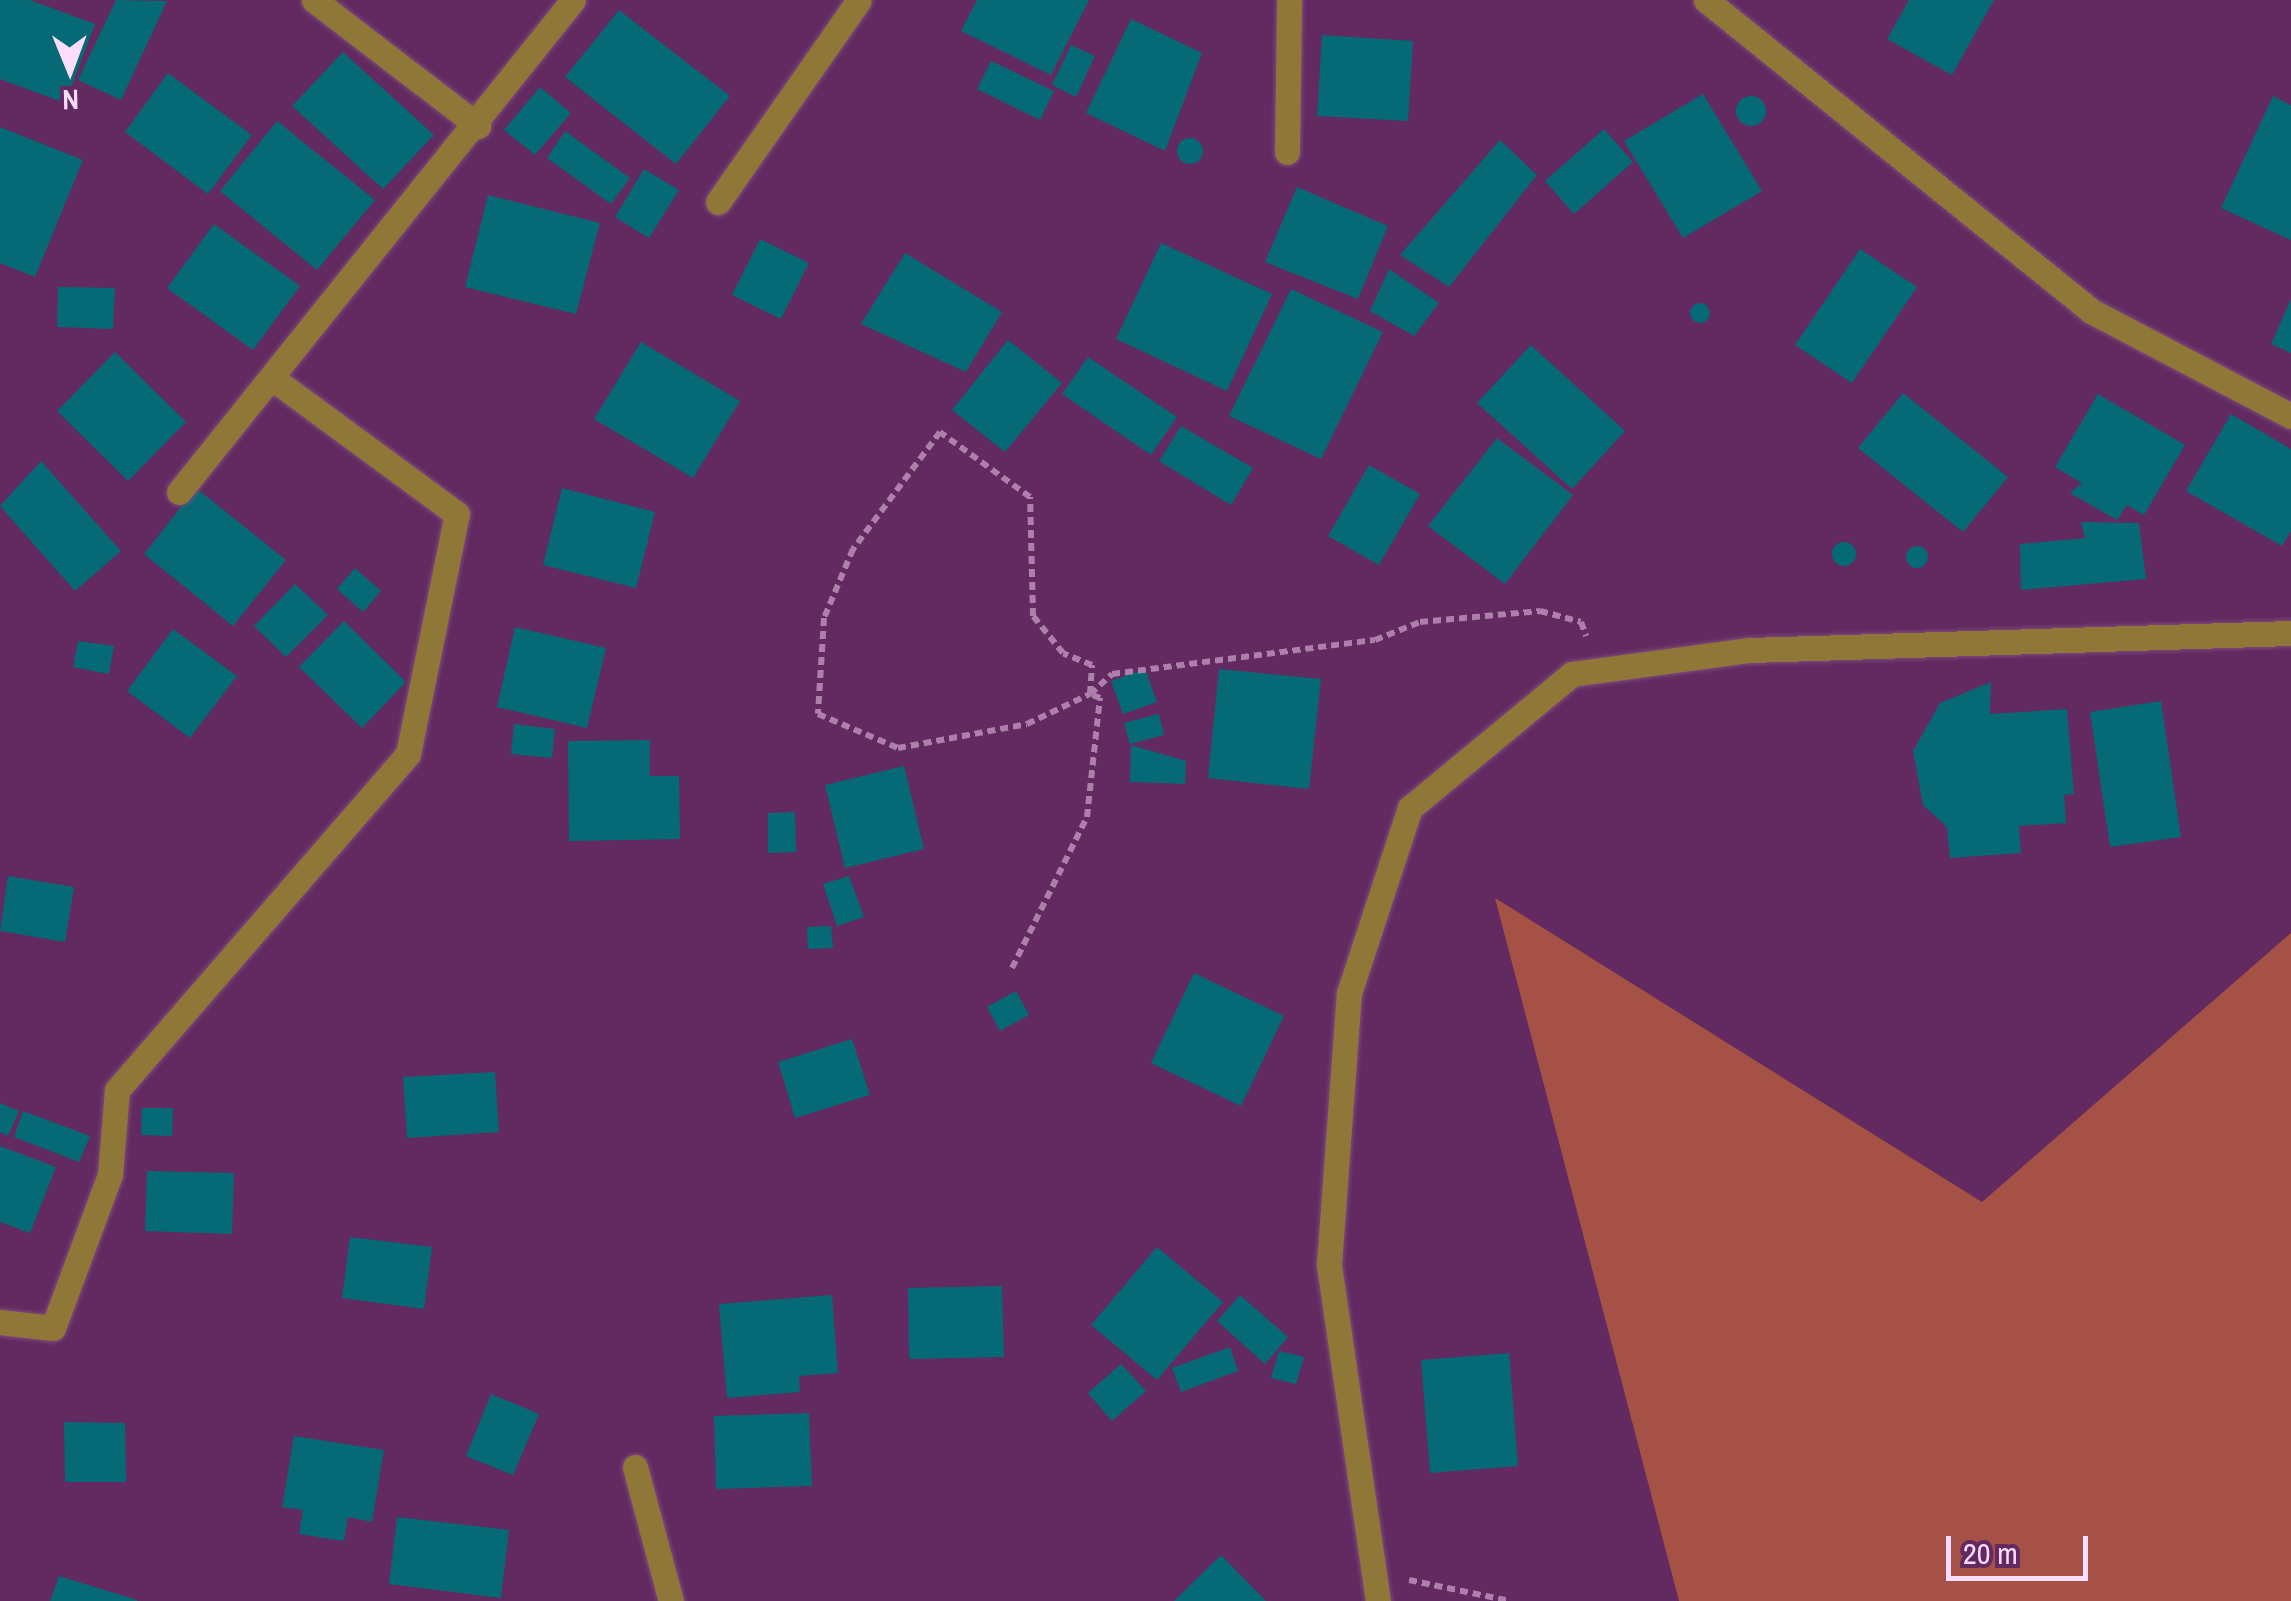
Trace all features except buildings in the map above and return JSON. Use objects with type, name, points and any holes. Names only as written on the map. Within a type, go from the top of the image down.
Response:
[{"type":"street","points":[[314,0],[478,126]]},
{"type":"street","points":[[179,492],[478,126],[573,0]]},
{"type":"street","points":[[718,202],[858,0]]},
{"type":"street","points":[[1286,152],[1289,0]]},
{"type":"street","points":[[1706,0],[2092,311],[2291,416]]},
{"type":"street","points":[[0,1322],[53,1328],[110,1175],[117,1090],[408,754],[457,514],[272,378]]},
{"type":"street","points":[[1378,1601],[1379,1574],[1329,1264],[1349,994],[1410,808],[1572,674],[1750,650],[2291,633]]},
{"type":"street","points":[[635,1467],[670,1601]]},
{"type":"path","points":[[1090,694],[1092,664],[1062,653],[1032,616],[1030,496],[940,432],[853,549],[824,618],[818,714],[898,748],[1028,724],[1090,694],[1112,674],[1540,610],[1581,622],[1596,670]]},
{"type":"path","points":[[1012,968],[1087,817],[1100,698],[1090,694]]},
{"type":"path","points":[[1379,1574],[1510,1601]]},
{"type":"shaded area","points":[[1495,898],[1982,1202],[2291,933],[2291,1601],[1679,1601]]}]
